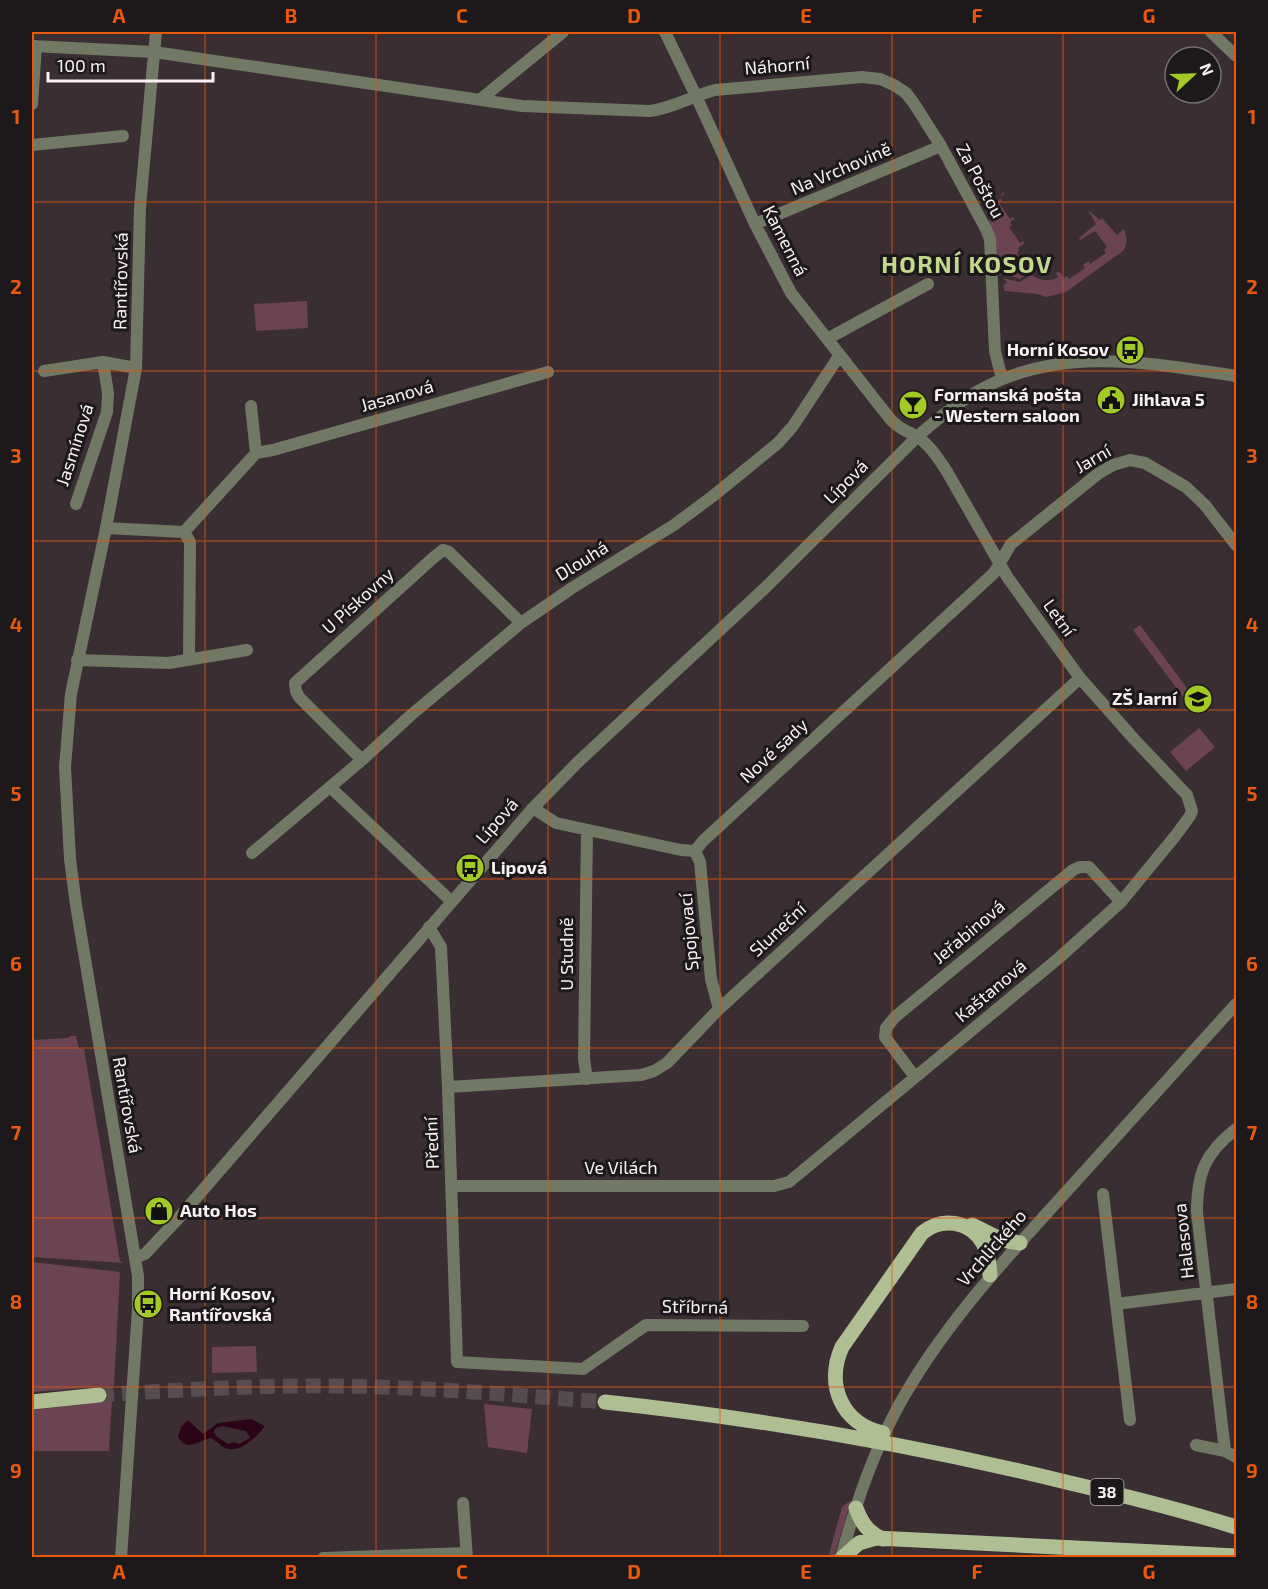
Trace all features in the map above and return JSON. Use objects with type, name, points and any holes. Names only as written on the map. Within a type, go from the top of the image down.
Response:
[{"type":"main road","points":[[987,1462],[943,1447],[866,1428],[857,1423],[839,1396],[835,1380],[836,1363],[842,1347],[922,1233],[934,1225],[946,1222],[960,1223],[974,1226],[1002,1240],[1020,1243]]},
{"type":"main road","points":[[960,1223],[976,1234],[982,1242],[988,1256],[990,1275]]},
{"type":"main road","points":[[35,1402],[99,1395]]},
{"type":"main road","name":"38","points":[[605,1402],[808,1428],[987,1462],[1236,1527]]},
{"type":"main road","points":[[856,1508],[870,1532],[883,1539]]},
{"type":"main road","points":[[841,1557],[859,1543],[871,1539],[1236,1556]]},
{"type":"street","name":"Rantířovská","points":[[121,1557],[138,1309],[135,1258],[96,1030],[70,859],[65,767],[71,694],[77,660],[106,528],[136,368],[140,207],[156,32]]},
{"type":"street","points":[[481,99],[563,32]]},
{"type":"street","name":"Kamenná","points":[[665,32],[755,224],[791,293],[891,420],[902,430],[917,437]]},
{"type":"street","points":[[1211,32],[1236,56]]},
{"type":"street","name":"Náhorní","points":[[34,46],[154,52],[522,106],[650,111],[667,108],[715,90],[862,77]]},
{"type":"street","points":[[32,104],[34,46]]},
{"type":"street","name":"Za Poštou","points":[[862,77],[880,79],[906,93],[941,146],[982,221],[990,239],[995,351],[1002,379]]},
{"type":"street","points":[[32,145],[123,136]]},
{"type":"street","name":"Na Vrchovině","points":[[755,224],[941,146]]},
{"type":"street","points":[[827,339],[928,285]]},
{"type":"street","name":"Dlouhá","points":[[252,853],[521,623],[572,588],[674,525],[778,443],[793,426],[839,356]]},
{"type":"street","points":[[917,437],[963,400],[1002,379],[1057,364],[1079,361],[1116,361],[1236,376]]},
{"type":"street","points":[[44,371],[103,362],[136,368]]},
{"type":"street","name":"Jasmínová","points":[[76,504],[107,412],[108,393],[103,362]]},
{"type":"street","name":"Jasanová","points":[[256,453],[548,372]]},
{"type":"street","points":[[184,532],[256,453],[251,406]]},
{"type":"street","name":"Letní","points":[[917,437],[936,455],[1008,578],[1080,678],[1187,795],[1192,806]]},
{"type":"street","name":"Lípová","points":[[135,1258],[146,1254],[176,1221],[533,808],[578,762],[765,588],[917,437]]},
{"type":"street","name":"Jarní","points":[[999,561],[1011,544],[1099,473],[1113,465],[1130,460],[1145,463],[1186,487],[1215,516],[1236,545]]},
{"type":"street","points":[[106,528],[184,532]]},
{"type":"street","points":[[184,532],[190,542],[189,659]]},
{"type":"street","name":"U Pískovny","points":[[362,760],[300,697],[295,683],[433,558],[443,550],[449,552],[521,623]]},
{"type":"street","name":"Nové sady","points":[[695,851],[703,840],[994,573],[999,561]]},
{"type":"street","points":[[77,660],[170,663],[247,650]]},
{"type":"street","name":"Sluneční","points":[[448,1088],[642,1076],[667,1063],[719,1009],[1080,678]]},
{"type":"street","points":[[330,787],[451,901]]},
{"type":"street","name":"Kaštanová","points":[[789,1182],[1060,957],[1121,902],[1190,816],[1192,806]]},
{"type":"street","points":[[533,808],[556,823],[695,851]]},
{"type":"street","name":"U Studně","points":[[587,830],[584,1059],[587,1079]]},
{"type":"street","name":"Spojovací","points":[[695,851],[700,862],[711,979],[719,1009]]},
{"type":"street","name":"Jeřabinová","points":[[915,1077],[885,1037],[886,1028],[895,1017],[1073,870],[1089,867],[1121,902]]},
{"type":"street","name":"Přední","points":[[429,927],[441,947],[457,1362]]},
{"type":"street","name":"Vrchlického","points":[[841,1557],[862,1487],[899,1406],[940,1339],[990,1275],[1236,1004]]},
{"type":"street","name":"Halasova","points":[[1231,1454],[1197,1212],[1198,1180],[1203,1166],[1215,1148],[1236,1129]]},
{"type":"street","name":"Ve Vilách","points":[[452,1186],[774,1186],[789,1182]]},
{"type":"street","points":[[1102,1194],[1130,1420]]},
{"type":"street","points":[[1207,1292],[1236,1289]]},
{"type":"street","name":"Halasova","points":[[1116,1304],[1207,1292]]},
{"type":"street","name":"Stříbrná","points":[[457,1362],[583,1369],[646,1325],[803,1326]]},
{"type":"street","points":[[1196,1445],[1231,1454]]},
{"type":"street","points":[[323,1557],[466,1555],[464,1503]]},
{"type":"shaded area","points":[[1000,198],[1002,201],[999,203],[1010,219],[1013,217],[1015,219],[1010,222],[1012,225],[1009,227],[1020,243],[1023,241],[1025,243],[1018,248],[1017,253],[1028,269],[1033,270],[1020,279],[1006,274],[996,275],[989,220]]},
{"type":"shaded area","points":[[1088,210],[1100,220],[1102,218],[1117,235],[1124,229],[1127,241],[1123,251],[1066,292],[1047,297],[1005,291],[1003,286],[1007,282],[1003,278],[1019,282],[1032,275],[1041,280],[1048,280],[1058,277],[1056,273],[1059,271],[1064,278],[1067,276],[1069,279],[1085,268],[1083,265],[1088,261],[1090,264],[1106,253],[1104,250],[1107,247],[1095,231],[1080,240],[1079,238],[1096,224]]},
{"type":"shaded area","points":[[307,301],[308,328],[256,331],[254,304]]},
{"type":"shaded area","points":[[1140,625],[1202,708],[1195,713],[1133,630]]},
{"type":"shaded area","points":[[1199,728],[1215,747],[1186,771],[1170,752]]},
{"type":"shaded area","points":[[76,1036],[79,1049],[84,1049],[120,1261],[123,1263],[32,1257],[32,1040]]},
{"type":"shaded area","points":[[32,1262],[120,1272],[114,1386],[32,1392]]},
{"type":"shaded area","points":[[256,1346],[257,1372],[212,1373],[212,1347]]},
{"type":"shaded area","points":[[112,1401],[109,1451],[32,1451],[32,1410]]},
{"type":"shaded area","points":[[484,1404],[532,1409],[527,1453],[488,1447]]},
{"type":"shaded area","points":[[251,1419],[265,1426],[247,1444],[235,1449],[223,1447],[211,1438],[189,1445],[178,1437],[181,1427],[188,1420],[203,1434],[218,1423]],"holes":[[[222,1426],[246,1431],[250,1438],[239,1444],[234,1442],[228,1444],[216,1436],[214,1431]]]},
{"type":"shaded area","points":[[851,1500],[834,1557],[828,1558],[842,1507]]},
{"type":"tunnel","points":[[99,1395],[247,1387],[336,1386],[437,1390],[605,1402]]},
{"type":"place","name":"Horní Kosov","points":[[1130,350]]},
{"type":"place","name":"Jihlava 5","points":[[1111,400]]},
{"type":"place","name":"Formanská pošta - Western saloon","points":[[913,405]]},
{"type":"place","name":"ZŠ Jarní","points":[[1198,699]]},
{"type":"place","name":"Lipová","points":[[470,868]]},
{"type":"place","name":"Auto Hos","points":[[159,1211]]},
{"type":"place","name":"Horní Kosov, Rantířovská","points":[[148,1304]]},
{"type":"district","name":"HORNÍ KOSOV","points":[[967,265]]}]
